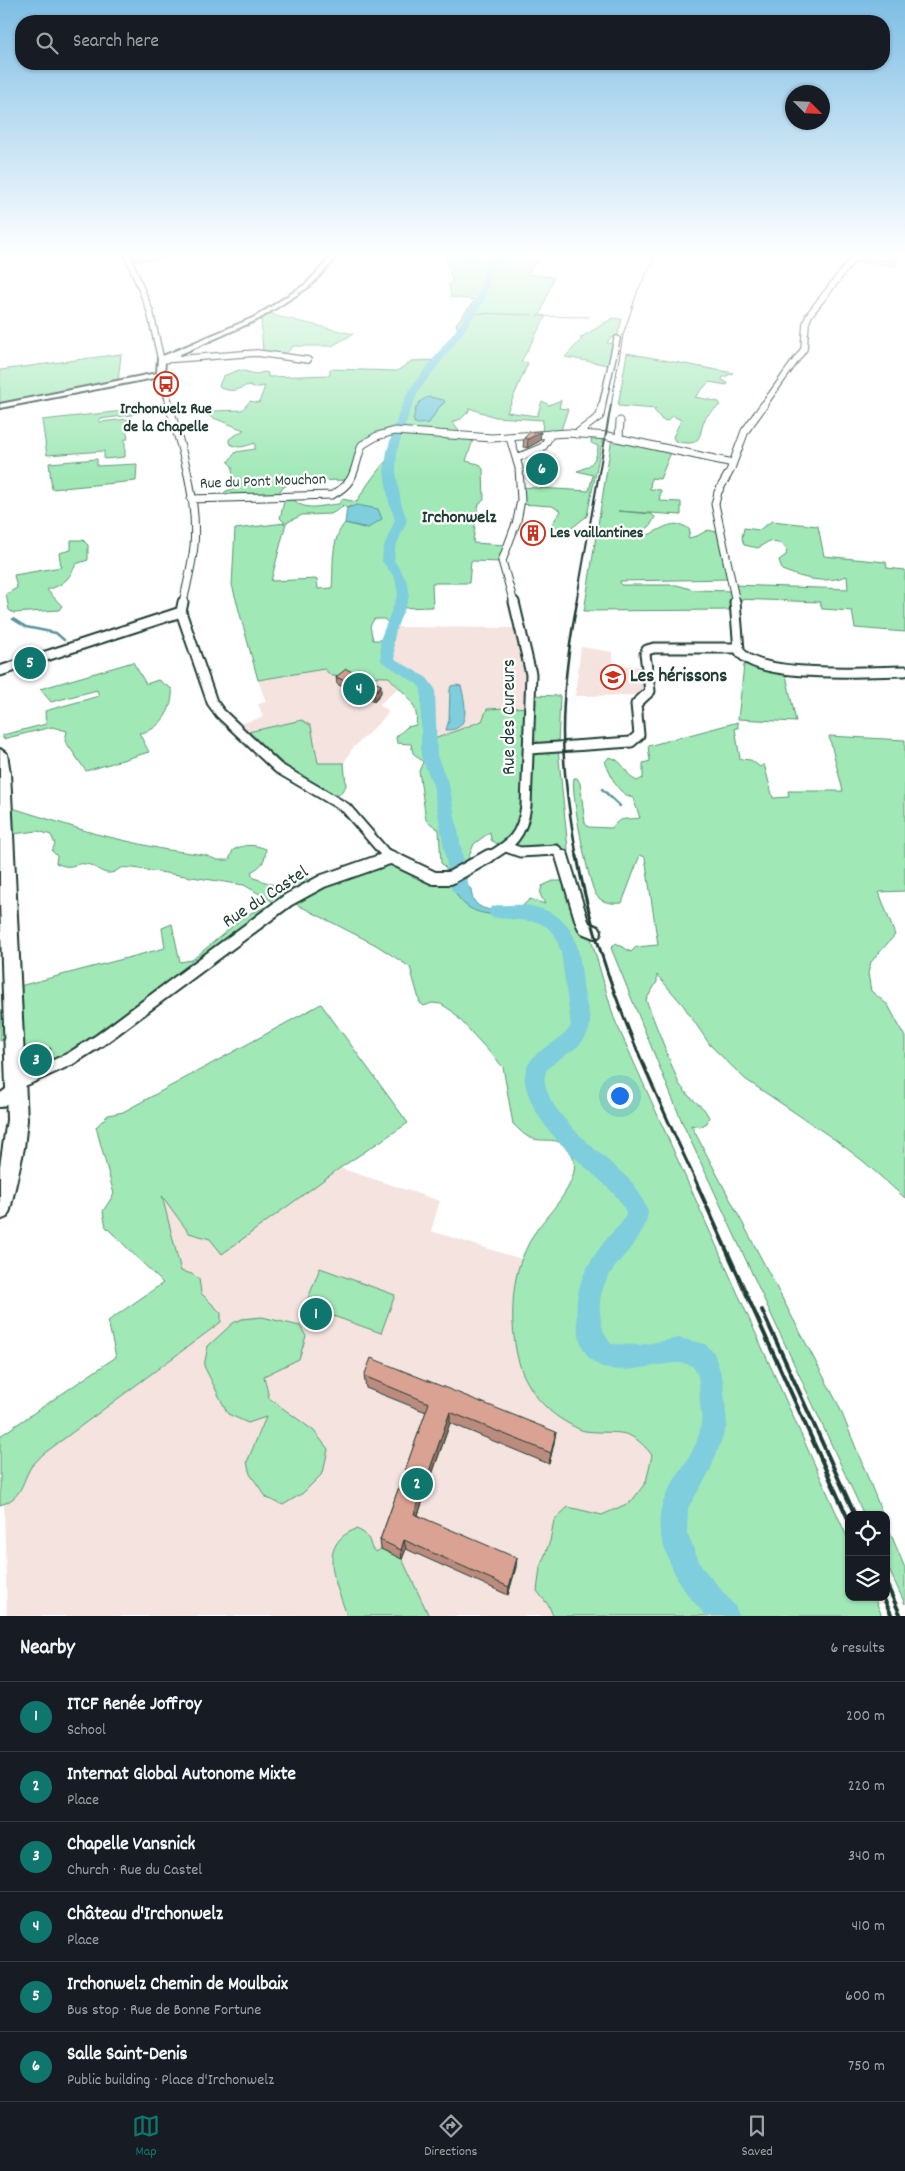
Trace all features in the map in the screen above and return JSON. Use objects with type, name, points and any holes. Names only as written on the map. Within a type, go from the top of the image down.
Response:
[{"type":"main road","points":[[0,754],[3,773],[17,1086],[17,1120],[14,1148],[0,1210]]},
{"type":"street","points":[[154,329],[161,360],[161,374],[188,477],[191,499],[194,537],[181,612],[212,702],[220,713],[278,768],[346,808],[388,858]]},
{"type":"street","points":[[161,360],[231,329]]},
{"type":"street","points":[[806,329],[804,349],[745,431],[733,463],[718,492],[715,504],[735,599],[739,648],[749,662],[768,668],[815,671],[905,671]]},
{"type":"street","points":[[576,434],[600,416],[617,339]]},
{"type":"street","points":[[161,360],[257,353],[308,360]]},
{"type":"street","points":[[0,406],[161,374]]},
{"type":"street","points":[[619,438],[620,421]]},
{"type":"street","name":"Rue du Pont Mouchon","points":[[191,499],[332,495],[345,487],[353,478],[362,445],[377,436],[399,431],[510,438],[551,434],[605,436],[733,463]]},
{"type":"street","points":[[517,458],[543,446],[549,440],[551,434]]},
{"type":"street","name":"Rue des Cureurs","points":[[388,858],[434,878],[450,878],[464,872],[506,847],[518,835],[524,823],[531,689],[529,659],[502,560],[502,553],[517,522],[521,504],[521,472],[510,438]]},
{"type":"street","points":[[0,670],[181,612]]},
{"type":"street","points":[[529,749],[631,742],[639,735],[636,704],[650,691],[645,654],[647,650],[654,648],[739,648]]},
{"type":"street","points":[[506,847],[520,852],[556,850],[562,855],[582,922],[585,928],[595,932]]},
{"type":"street","name":"Rue du Castel","points":[[0,1101],[17,1086],[70,1059],[100,1040],[288,900],[323,882],[388,858]]},
{"type":"shaded area","points":[[393,627],[522,628],[531,707],[429,741],[428,689],[422,681],[388,661],[387,640]]},
{"type":"shaded area","name":"Les hérissons","points":[[581,647],[612,652],[614,665],[647,667],[646,695],[575,696]]},
{"type":"shaded area","points":[[324,669],[350,675],[389,677],[398,688],[379,705],[388,710],[387,715],[352,749],[344,763],[318,763],[311,726],[302,720],[248,732],[240,724],[263,717],[258,704],[266,702],[258,680]]},
{"type":"shaded area","points":[[321,1004],[408,1123],[340,1168],[440,1201],[431,1231],[521,1259],[512,1306],[516,1345],[522,1372],[583,1431],[605,1430],[625,1434],[639,1439],[652,1455],[646,1482],[631,1502],[602,1515],[624,1616],[7,1616],[4,1504],[0,1505],[0,1436],[116,1357],[108,1321],[181,1271],[161,1195]]},
{"type":"green space","points":[[262,329],[333,329],[353,334],[332,346],[294,346],[284,355],[263,353]]},
{"type":"green space","points":[[458,329],[539,329],[521,362],[528,363],[507,412],[537,416],[542,401],[549,405],[561,400],[559,408],[568,409],[560,433],[542,434],[543,420],[495,417],[469,408],[469,411],[461,419],[452,422],[459,431],[458,434],[474,437],[466,461],[479,464],[483,469],[484,500],[479,504],[473,543],[506,545],[502,562],[471,561],[469,583],[432,583],[433,607],[400,608],[393,627],[384,619],[374,619],[370,626],[373,640],[387,640],[388,661],[422,681],[428,689],[429,741],[482,721],[487,709],[530,707],[531,695],[560,696],[558,746],[541,744],[533,739],[531,757],[538,752],[558,749],[568,849],[562,855],[516,850],[499,845],[491,840],[490,832],[474,844],[466,864],[450,878],[477,910],[492,914],[518,914],[519,909],[530,899],[545,904],[540,894],[542,886],[553,881],[563,881],[571,886],[590,935],[614,1018],[845,1532],[845,1601],[876,1601],[882,1616],[553,1616],[549,1606],[537,1591],[540,1568],[550,1541],[554,1520],[568,1507],[602,1515],[631,1502],[646,1482],[652,1455],[636,1439],[629,1435],[614,1432],[585,1431],[555,1415],[542,1404],[523,1374],[516,1347],[513,1316],[513,1300],[518,1271],[533,1235],[567,1190],[574,1167],[573,1157],[562,1144],[528,1137],[513,1124],[503,1067],[452,1011],[441,1004],[432,1003],[424,1006],[420,1003],[410,967],[376,945],[288,900],[100,1040],[17,1083],[14,1035],[0,1041],[0,1013],[13,1008],[12,988],[165,948],[162,928],[172,924],[180,962],[192,960],[246,915],[275,903],[244,885],[133,868],[122,868],[107,873],[86,864],[66,866],[56,863],[57,856],[52,851],[55,844],[51,835],[38,831],[5,835],[9,807],[96,834],[162,849],[205,855],[217,860],[229,860],[233,850],[241,847],[249,845],[261,847],[266,849],[264,860],[258,868],[251,872],[254,878],[280,887],[299,878],[323,881],[388,862],[424,874],[446,873],[446,868],[441,863],[439,830],[426,820],[419,771],[423,762],[413,753],[411,744],[397,743],[396,737],[407,727],[416,725],[415,710],[408,698],[389,677],[332,676],[324,669],[258,680],[232,585],[235,529],[285,523],[280,518],[285,498],[292,498],[297,503],[308,507],[339,504],[342,499],[357,502],[373,477],[391,457],[399,432],[362,445],[352,480],[288,481],[278,496],[221,496],[226,491],[234,489],[237,483],[233,482],[232,466],[228,462],[236,452],[255,449],[255,443],[242,447],[232,445],[229,443],[229,439],[244,430],[206,415],[213,411],[242,410],[250,401],[259,403],[265,386],[254,388],[247,385],[240,389],[226,390],[219,386],[223,376],[239,370],[256,374],[265,372],[268,373],[268,377],[330,375],[330,369],[397,371],[412,361],[438,360],[459,332]],"holes":[[[443,404],[429,423],[414,423],[416,407]],[[342,505],[347,508],[351,506],[364,528],[345,523],[340,530],[335,545],[332,588],[318,589],[317,579],[271,581],[286,523],[302,515],[331,514],[343,507]]]},
{"type":"green space","points":[[594,329],[619,329],[617,338],[610,338],[607,343],[614,344],[608,365],[565,357],[582,339],[580,338]]},
{"type":"green space","points":[[627,353],[733,373],[722,378],[723,381],[728,383],[727,385],[709,382],[695,397],[719,402],[720,405],[707,416],[697,440],[692,443],[675,441],[673,437],[681,420],[673,416],[667,421],[662,420],[654,410],[656,409],[618,406]]},
{"type":"green space","points":[[121,354],[118,383],[0,406],[0,370]]},
{"type":"green space","points":[[132,410],[132,415],[99,419],[100,422],[128,419],[126,427],[128,439],[125,439],[125,457],[104,459],[104,451],[47,455],[42,420]]},
{"type":"green space","points":[[592,435],[603,437],[587,516],[568,531],[551,531],[549,528],[561,511],[552,506],[521,504],[521,487],[589,491],[593,475],[577,471],[590,465],[595,459],[598,446],[591,443]]},
{"type":"green space","points":[[612,438],[672,450],[660,479],[651,478],[650,489],[661,490],[659,501],[681,502],[681,515],[618,511],[651,514],[655,517],[650,526],[636,537],[643,537],[669,525],[676,524],[690,530],[688,538],[708,530],[721,533],[731,579],[620,581],[621,585],[677,585],[694,590],[733,591],[732,585],[848,589],[847,576],[822,580],[798,576],[782,570],[779,560],[786,555],[787,550],[782,544],[769,541],[758,548],[744,545],[742,538],[744,528],[759,530],[772,521],[818,526],[824,556],[886,562],[887,568],[905,570],[905,632],[855,628],[852,611],[822,609],[820,602],[735,599],[736,610],[584,611]]},
{"type":"green space","points":[[97,459],[97,466],[137,464],[136,481],[52,489],[49,463]]},
{"type":"green space","points":[[71,540],[83,540],[88,545],[88,560],[76,564],[65,581],[47,590],[62,606],[59,610],[14,613],[9,610],[6,594],[17,588],[14,575],[61,567],[59,553],[71,550]]},
{"type":"green space","points":[[133,662],[146,684],[158,680],[172,689],[172,697],[164,718],[153,729],[139,733],[149,752],[86,771],[65,741],[67,731],[52,727],[3,739],[3,735],[46,724],[45,711],[99,696],[97,690],[51,702],[40,689]]},
{"type":"green space","points":[[749,662],[785,670],[796,722],[738,719],[744,665]]},
{"type":"green space","points":[[302,720],[311,726],[318,763],[344,763],[346,786],[339,795],[329,794],[305,780],[248,732]]},
{"type":"green space","points":[[738,722],[738,728],[735,728],[740,759],[751,760],[760,767],[764,764],[773,798],[789,797],[788,791],[843,791],[829,736],[905,740],[905,891],[879,892],[895,935],[871,962],[868,973],[871,991],[888,1005],[905,1037],[905,1198],[863,1161],[834,1139],[745,1079],[710,1045],[683,1005],[657,975],[657,982],[646,1000],[679,1084],[704,1109],[709,1117],[707,1123],[700,1127],[691,1125],[839,1406],[881,1511],[862,1511],[682,1122],[611,948],[616,943],[631,952],[636,947],[658,945],[645,857],[640,855],[622,903],[607,902],[597,896],[588,871],[580,836],[573,786],[574,778],[577,778],[580,783],[585,823],[588,827],[612,828],[621,820],[640,818],[633,798],[622,792],[612,779],[605,762],[609,757],[618,761],[630,776],[637,781],[643,778],[643,763],[650,761],[648,746]]},
{"type":"green space","points":[[321,1004],[408,1123],[340,1168],[222,1254],[210,1239],[189,1233],[162,1196],[181,1271],[192,1274],[199,1279],[201,1293],[221,1313],[221,1322],[42,1455],[31,1467],[17,1494],[8,1502],[0,1505],[0,1436],[116,1357],[108,1321],[163,1283],[106,1227],[103,1211],[114,1194],[96,1127],[108,1115],[123,1112]]},
{"type":"green space","points":[[320,1268],[395,1295],[381,1333],[305,1306]]},
{"type":"green space","points":[[262,1317],[300,1326],[306,1336],[299,1359],[264,1376],[269,1398],[314,1431],[328,1449],[323,1473],[303,1493],[283,1505],[267,1498],[250,1474],[247,1462],[266,1417],[248,1423],[228,1414],[204,1366],[208,1346],[233,1323],[242,1319]]},
{"type":"green space","points":[[356,1529],[365,1534],[369,1539],[372,1549],[376,1552],[381,1549],[402,1559],[429,1616],[347,1616],[335,1580],[332,1556],[336,1545],[343,1536]]},
{"type":"green space","points":[[890,1532],[905,1568],[905,1604],[890,1572]]},
{"type":"water","points":[[430,397],[444,400],[445,402],[439,407],[429,423],[417,424],[413,420],[418,405],[422,400]]},
{"type":"water","points":[[357,505],[378,509],[382,519],[368,528],[345,523],[347,508]]},
{"type":"water","points":[[451,686],[461,686],[465,703],[463,722],[454,729],[446,730],[449,720],[450,690]]},
{"type":"water","points":[[460,873],[463,882],[471,889],[476,903],[488,909],[519,909],[519,914],[485,914],[468,907],[454,891],[450,878]]},
{"type":"building","points":[[530,432],[541,432],[528,439],[524,438]]},
{"type":"building","points":[[530,524],[538,525],[534,538],[526,537]]},
{"type":"building","points":[[346,669],[381,685],[374,694],[336,677]]},
{"type":"building","points":[[50,1048],[37,1060],[30,1062],[32,1055]]},
{"type":"building","points":[[371,1358],[556,1432],[551,1453],[450,1412],[414,1514],[517,1558],[509,1587],[404,1540],[401,1550],[380,1540],[429,1403],[364,1376]]},
{"type":"waterway","points":[[460,888],[441,785],[429,756],[428,689],[422,681],[388,661],[387,640],[404,594],[401,578],[388,561],[389,549],[401,520],[395,503],[390,472],[392,451],[404,413],[414,390],[461,329]]},
{"type":"waterway","points":[[13,619],[26,627],[56,633],[64,640]]},
{"type":"waterway","points":[[602,789],[620,806]]},
{"type":"waterway","points":[[497,912],[524,912],[541,916],[554,922],[562,930],[568,941],[581,1026],[574,1038],[543,1060],[537,1067],[534,1075],[535,1086],[542,1104],[555,1122],[571,1140],[622,1187],[632,1200],[637,1212],[633,1224],[606,1260],[588,1296],[592,1337],[605,1356],[640,1357],[679,1350],[696,1353],[705,1362],[711,1380],[714,1425],[701,1462],[675,1505],[673,1533],[691,1576],[725,1616]]},
{"type":"railway","points":[[611,406],[625,329]]},
{"type":"railway","points":[[576,603],[611,405]]},
{"type":"railway","points":[[577,602],[567,667],[563,732],[569,811],[577,858]]},
{"type":"railway","points":[[577,856],[586,899],[611,984],[644,1067],[699,1188]]},
{"type":"railway","points":[[698,1187],[845,1512]]},
{"type":"railway","points":[[762,1310],[853,1511]]},
{"type":"railway","points":[[890,1592],[901,1616]]},
{"type":"railway","points":[[885,1601],[892,1616]]},
{"type":"place","name":"Irchonwelz Rue de la Chapelle","points":[[166,384]]},
{"type":"place","name":"Salle Saint-Denis","points":[[542,469]]},
{"type":"place","name":"Les vaillantines","points":[[533,533]]},
{"type":"place","name":"Irchonwelz Chemin de Moulbaix","points":[[30,663]]},
{"type":"place","name":"Les hérissons","points":[[613,677]]},
{"type":"place","name":"Château d'Irchonwelz","points":[[359,689]]},
{"type":"place","name":"Chapelle Vansnick","points":[[36,1060]]},
{"type":"place","name":"ITCF Renée Joffroy","points":[[316,1314]]},
{"type":"place","name":"Internat Global Autonome Mixte","points":[[417,1484]]},
{"type":"district","name":"Irchonwelz","points":[[459,518]]}]
